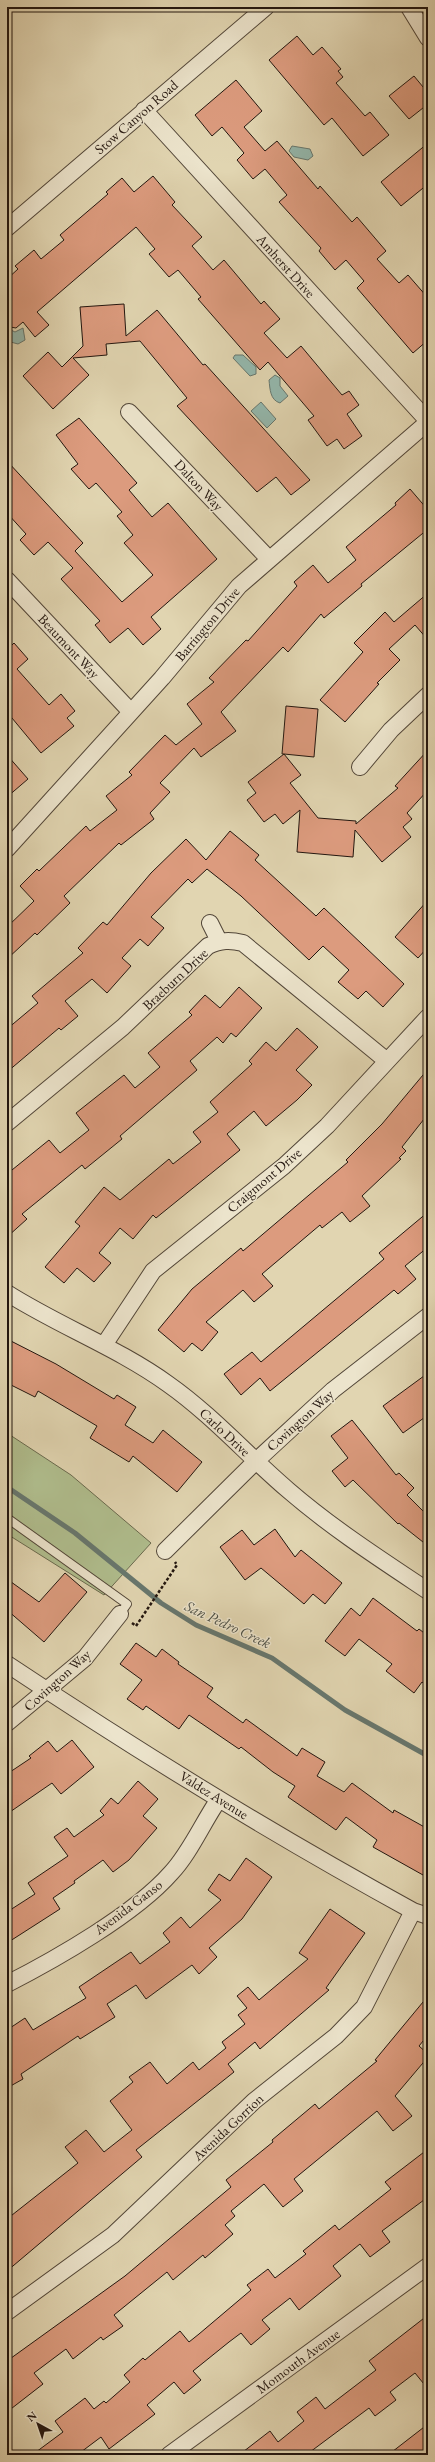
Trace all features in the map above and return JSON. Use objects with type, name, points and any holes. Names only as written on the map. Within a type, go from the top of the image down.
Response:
[{"type":"street","name":"Stow Canyon Road","points":[[7,228],[266,7]]},
{"type":"street","points":[[409,7],[428,38]]},
{"type":"street","name":"Amherst Drive","points":[[144,110],[428,421]]},
{"type":"street","name":"Dalton Way","points":[[129,412],[268,558]]},
{"type":"street","name":"Barrington Drive","points":[[7,849],[131,712],[239,586],[268,558],[428,421]]},
{"type":"street","name":"Beaumont Way","points":[[7,580],[131,712]]},
{"type":"street","points":[[360,767],[391,730],[428,694]]},
{"type":"street","points":[[210,923],[219,941]]},
{"type":"street","name":"Braeburn Drive","points":[[7,1123],[123,1028],[208,946],[219,941],[231,940],[243,943],[387,1061]]},
{"type":"street","name":"Craigmont Drive","points":[[104,1345],[153,1271],[284,1166],[327,1126],[428,1017]]},
{"type":"street","name":"Carlo Drive","points":[[7,1294],[104,1345],[167,1383],[204,1411],[256,1461],[313,1511],[428,1591]]},
{"type":"street","name":"Covington Way","points":[[165,1551],[256,1461],[333,1390],[428,1316]]},
{"type":"street","name":"Covington Way","points":[[7,1723],[85,1658],[120,1614]]},
{"type":"street","name":"Valdez Avenue","points":[[7,1664],[219,1799],[325,1863],[420,1914]]},
{"type":"street","name":"Avenida Ganso","points":[[7,1984],[108,1924],[172,1873],[219,1799]]},
{"type":"street","name":"Avenida Gorrion","points":[[7,2312],[113,2236],[254,2101],[336,2036],[364,2007],[420,1914]]},
{"type":"street","name":"Momouth Avenue","points":[[169,2455],[428,2266]]},
{"type":"lane","points":[[7,1518],[127,1604],[120,1614]]},
{"type":"path","points":[[151,1604],[170,1578]]},
{"type":"green space","points":[[7,1433],[71,1475],[151,1543],[104,1595],[7,1534]]},
{"type":"water","points":[[292,146],[310,149],[313,156],[308,160],[294,157],[289,151]]},
{"type":"water","points":[[7,328],[15,332],[23,328],[25,340],[18,344],[7,341]]},
{"type":"water","points":[[235,355],[243,355],[256,367],[256,374],[250,376],[233,358]]},
{"type":"water","points":[[275,375],[280,378],[280,386],[288,396],[280,403],[272,397],[270,390],[269,380]]},
{"type":"water","points":[[261,402],[276,419],[267,428],[251,411]]},
{"type":"building","points":[[297,36],[313,55],[322,47],[341,69],[338,71],[343,77],[336,83],[365,116],[370,112],[389,135],[363,156],[332,118],[324,125],[269,60]]},
{"type":"building","points":[[414,76],[428,93],[428,104],[409,119],[389,96]]},
{"type":"building","points":[[236,80],[262,111],[244,127],[265,151],[277,141],[318,189],[320,186],[352,222],[357,217],[386,251],[377,259],[399,283],[408,275],[428,298],[428,340],[413,353],[357,288],[364,281],[346,260],[335,270],[319,251],[321,248],[279,202],[287,195],[265,169],[253,179],[237,160],[244,153],[222,127],[212,136],[195,115]]},
{"type":"building","points":[[428,143],[428,184],[401,206],[381,182]]},
{"type":"building","points":[[153,176],[175,202],[172,205],[202,237],[192,246],[213,270],[224,260],[261,304],[264,301],[280,319],[264,333],[287,358],[301,346],[342,395],[349,391],[359,405],[347,414],[362,436],[344,449],[337,439],[327,446],[308,420],[314,416],[268,362],[260,370],[198,299],[201,297],[178,270],[169,277],[149,254],[155,249],[136,227],[37,312],[49,325],[35,337],[23,322],[16,328],[10,327],[7,323],[7,279],[18,269],[15,266],[34,250],[41,259],[64,240],[60,235],[108,194],[106,192],[122,178],[134,192]]},
{"type":"building","points":[[124,304],[126,336],[157,310],[203,365],[205,364],[310,480],[291,495],[276,477],[257,492],[177,406],[187,398],[140,341],[106,344],[107,355],[73,358],[89,375],[53,409],[23,376],[48,352],[62,367],[83,346],[80,307]]},
{"type":"building","points":[[79,418],[137,483],[129,490],[152,517],[168,503],[217,559],[151,617],[161,629],[143,645],[128,628],[110,643],[95,625],[100,621],[61,579],[73,568],[48,542],[34,555],[20,540],[26,534],[7,513],[7,461],[83,543],[75,551],[122,602],[153,575],[124,543],[133,535],[117,516],[122,512],[96,483],[89,489],[71,469],[78,464],[56,435]]},
{"type":"building","points":[[410,489],[428,510],[428,529],[361,584],[362,586],[324,618],[321,614],[288,652],[283,647],[221,712],[236,731],[201,757],[194,748],[160,783],[170,792],[150,813],[154,819],[121,845],[119,843],[64,896],[70,903],[37,935],[35,933],[7,959],[7,927],[34,901],[20,886],[37,869],[39,871],[86,826],[90,831],[117,810],[106,796],[132,775],[129,772],[165,735],[176,745],[202,724],[187,704],[214,682],[209,678],[246,640],[248,641],[297,586],[294,582],[313,565],[328,583],[356,560],[346,547],[396,505],[395,503]]},
{"type":"building","points":[[428,593],[428,640],[415,625],[389,649],[400,660],[377,683],[379,684],[345,722],[320,700],[363,652],[354,643],[385,612],[394,622]]},
{"type":"building","points":[[14,643],[28,659],[17,669],[49,705],[61,694],[75,711],[67,718],[74,726],[41,753],[7,712],[7,650]]},
{"type":"building","points":[[286,706],[318,709],[314,757],[282,754]]},
{"type":"building","points":[[428,750],[428,790],[407,813],[412,819],[403,827],[411,837],[382,862],[355,830],[353,857],[297,852],[300,810],[283,824],[275,814],[264,822],[247,800],[256,793],[248,782],[284,754],[301,775],[290,783],[318,818],[356,821],[356,824],[398,788],[395,786]]},
{"type":"building","points":[[7,755],[28,779],[7,797]]},
{"type":"building","points":[[230,831],[259,855],[255,860],[316,916],[324,908],[404,984],[383,1007],[366,991],[358,999],[338,982],[349,970],[323,946],[309,960],[241,896],[207,869],[192,883],[188,879],[151,917],[164,928],[148,946],[140,939],[122,958],[131,966],[107,993],[92,979],[65,1001],[78,1016],[61,1030],[59,1028],[7,1072],[7,1029],[38,1003],[32,996],[83,953],[78,948],[103,922],[107,925],[151,873],[186,839],[206,860]]},
{"type":"building","points":[[428,900],[428,947],[418,958],[395,937]]},
{"type":"building","points":[[239,987],[262,1008],[236,1037],[231,1033],[223,1043],[217,1037],[190,1061],[197,1070],[120,1136],[122,1139],[85,1169],[82,1165],[22,1214],[27,1219],[7,1237],[7,1174],[49,1140],[60,1153],[89,1130],[76,1113],[124,1075],[135,1088],[160,1067],[148,1053],[192,1015],[189,1012],[205,995],[220,1008]]},
{"type":"building","points":[[297,1028],[318,1047],[296,1070],[312,1085],[297,1100],[266,1126],[254,1111],[227,1134],[240,1150],[156,1218],[153,1215],[133,1239],[120,1228],[99,1253],[111,1263],[94,1282],[77,1268],[64,1283],[45,1267],[80,1226],[75,1222],[104,1187],[120,1200],[169,1159],[173,1164],[201,1142],[193,1132],[218,1112],[210,1102],[252,1064],[249,1061],[266,1042],[276,1051]]},
{"type":"building","points":[[428,1069],[428,1114],[402,1147],[406,1151],[399,1158],[401,1159],[362,1196],[370,1206],[350,1222],[342,1212],[322,1228],[320,1225],[262,1274],[273,1286],[254,1302],[243,1290],[206,1322],[218,1332],[202,1351],[192,1343],[184,1352],[158,1330],[192,1289],[241,1248],[243,1251],[348,1162],[346,1160],[382,1124]]},
{"type":"building","points":[[428,1212],[428,1247],[405,1266],[416,1279],[398,1294],[394,1290],[270,1391],[260,1378],[241,1395],[224,1374],[252,1352],[261,1362],[384,1259],[379,1253]]},
{"type":"building","points":[[7,1339],[56,1364],[114,1399],[117,1395],[136,1407],[125,1425],[153,1443],[163,1430],[202,1462],[177,1492],[133,1456],[129,1462],[90,1438],[97,1426],[38,1391],[35,1397],[7,1383]]},
{"type":"building","points":[[428,1373],[428,1415],[403,1433],[383,1406]]},
{"type":"building","points":[[352,1420],[396,1475],[399,1473],[414,1488],[407,1495],[428,1516],[428,1546],[399,1523],[398,1524],[353,1480],[345,1487],[332,1471],[348,1458],[331,1436]]},
{"type":"building","points":[[275,1529],[295,1557],[301,1550],[342,1583],[325,1604],[313,1594],[304,1604],[261,1568],[245,1580],[220,1547],[242,1530],[254,1545]]},
{"type":"building","points":[[65,1573],[87,1592],[44,1642],[7,1610],[7,1579],[39,1602]]},
{"type":"building","points":[[373,1598],[417,1631],[419,1629],[428,1636],[428,1687],[422,1682],[414,1693],[386,1671],[392,1664],[359,1639],[345,1656],[325,1641],[351,1608],[360,1616]]},
{"type":"building","points":[[136,1643],[156,1657],[162,1649],[179,1662],[178,1664],[213,1688],[207,1697],[243,1723],[246,1719],[297,1756],[302,1748],[325,1762],[317,1776],[344,1792],[352,1783],[393,1813],[394,1810],[428,1829],[428,1866],[423,1875],[373,1847],[377,1840],[346,1817],[336,1830],[288,1797],[295,1786],[273,1772],[241,1747],[239,1749],[189,1715],[179,1729],[146,1706],[143,1710],[127,1699],[142,1680],[120,1664]]},
{"type":"building","points":[[72,1740],[94,1767],[61,1794],[52,1783],[7,1814],[7,1774],[31,1758],[29,1756],[48,1741],[57,1752]]},
{"type":"building","points":[[138,1781],[158,1799],[143,1816],[157,1828],[129,1860],[113,1872],[103,1860],[74,1881],[75,1883],[53,1898],[60,1909],[7,1943],[7,1912],[35,1894],[28,1883],[68,1856],[54,1837],[67,1828],[74,1837],[104,1815],[100,1811],[111,1798],[118,1804]]},
{"type":"building","points":[[246,1858],[272,1877],[242,1919],[209,1948],[217,1957],[199,1974],[192,1965],[146,1999],[136,1985],[107,2004],[115,2017],[80,2039],[78,2036],[21,2074],[23,2079],[7,2088],[7,2030],[25,2018],[33,2030],[86,1998],[79,1987],[131,1952],[140,1964],[170,1942],[163,1933],[181,1917],[190,1928],[221,1900],[208,1890],[219,1874],[230,1881]]},
{"type":"building","points":[[330,1909],[365,1933],[326,1988],[329,1990],[260,2049],[255,2042],[228,2064],[234,2072],[136,2150],[142,2157],[7,2271],[7,2219],[78,2163],[65,2147],[86,2130],[104,2152],[132,2130],[110,2101],[133,2082],[129,2077],[150,2062],[167,2084],[193,2062],[199,2070],[226,2048],[222,2042],[245,2024],[238,2015],[247,2008],[237,1996],[248,1987],[259,2000],[308,1959],[299,1953]]},
{"type":"building","points":[[428,1996],[428,2035],[419,2046],[428,2054],[428,2057],[395,2096],[412,2116],[393,2131],[377,2111],[294,2179],[303,2191],[283,2207],[264,2184],[231,2211],[235,2216],[225,2225],[233,2234],[205,2258],[203,2255],[173,2280],[167,2272],[114,2315],[123,2326],[103,2340],[101,2337],[73,2359],[66,2349],[34,2373],[43,2384],[7,2412],[7,2361],[125,2276],[231,2187],[226,2180],[273,2142],[272,2140],[315,2104],[319,2109],[377,2061],[375,2060]]},
{"type":"building","points":[[428,2149],[428,2197],[382,2231],[390,2242],[370,2257],[360,2244],[333,2266],[341,2276],[299,2310],[290,2298],[262,2320],[270,2329],[251,2345],[241,2333],[229,2342],[193,2371],[201,2380],[184,2394],[174,2382],[147,2405],[155,2414],[109,2449],[101,2437],[77,2455],[32,2455],[63,2432],[55,2421],[85,2398],[94,2409],[104,2401],[106,2403],[130,2382],[124,2375],[143,2358],[145,2360],[180,2331],[189,2342],[251,2290],[247,2285],[268,2269],[275,2278],[306,2254],[303,2251],[335,2225],[339,2230],[391,2189],[385,2182]]},
{"type":"building","points":[[428,2315],[428,2389],[415,2373],[390,2392],[396,2400],[375,2416],[369,2408],[306,2455],[239,2455],[270,2431],[278,2442],[304,2421],[297,2412],[316,2397],[325,2409],[376,2370],[369,2361]]},
{"type":"building","points":[[428,2424],[428,2455],[388,2455]]},
{"type":"waterway","name":"San Pedro Creek","points":[[7,1487],[75,1533],[161,1603],[196,1625],[272,1658],[345,1710],[428,1756]]}]
